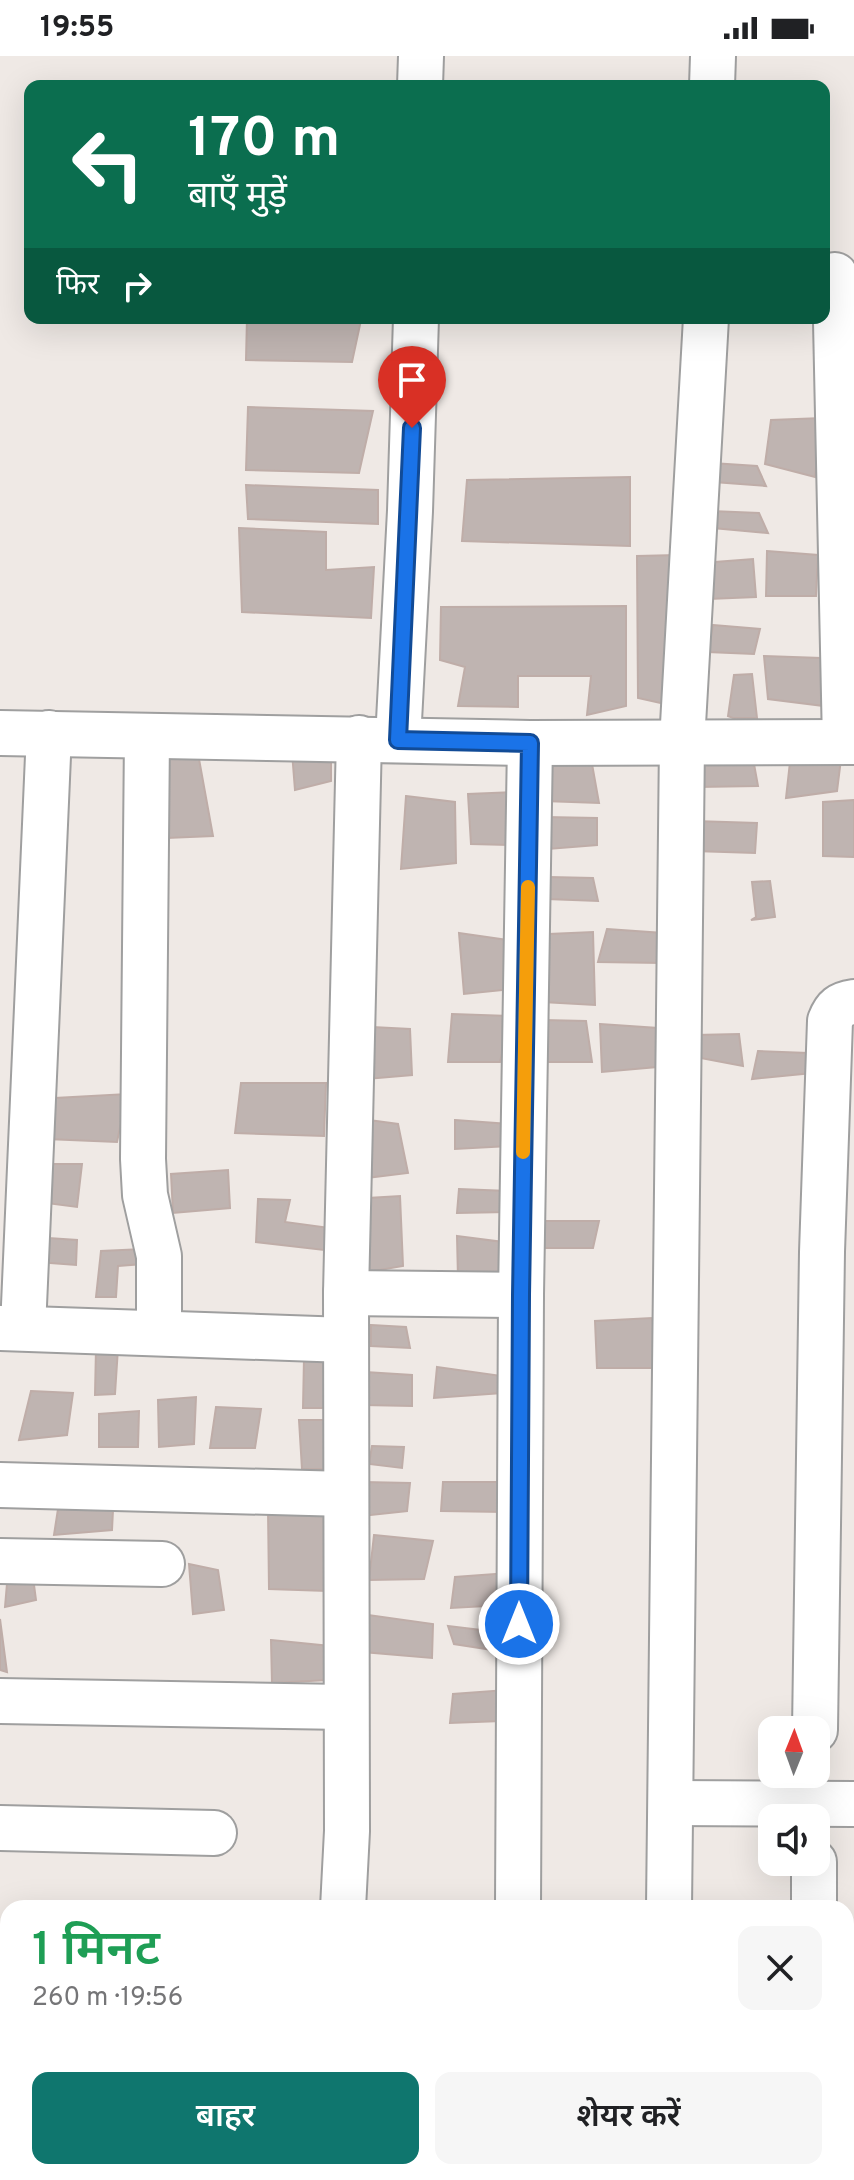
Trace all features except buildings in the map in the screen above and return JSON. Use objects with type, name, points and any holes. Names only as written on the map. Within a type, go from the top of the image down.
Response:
[{"type":"street","points":[[420,80],[421,56]]},
{"type":"street","points":[[712,80],[713,56]]},
{"type":"street","points":[[0,733],[530,743],[849,742],[835,275]]},
{"type":"street","points":[[343,1900],[347,1831],[346,1293],[379,739],[410,511],[416,324]]},
{"type":"street","points":[[669,1900],[682,742],[706,324]]},
{"type":"street","points":[[49,733],[11,1328],[346,1340]]},
{"type":"street","points":[[147,736],[143,1159],[145,1195],[159,1256],[159,1332]]},
{"type":"street","points":[[518,1900],[521,1295],[530,743]]},
{"type":"street","points":[[815,1716],[822,1252],[830,1021],[834,1011],[843,1003],[854,1002]]},
{"type":"street","points":[[346,1293],[521,1295]]},
{"type":"street","points":[[0,1485],[346,1494]]},
{"type":"street","points":[[0,1561],[162,1564]]},
{"type":"street","points":[[0,1701],[345,1707]]},
{"type":"street","points":[[671,1803],[824,1800]]},
{"type":"street","points":[[0,1828],[214,1833]]},
{"type":"street","points":[[814,1876],[814,1900]]},
{"type":"slow traffic","points":[[523,1152],[528,887]]},
{"type":"route","points":[[412,428],[398,740],[530,743],[519,1624]]}]
